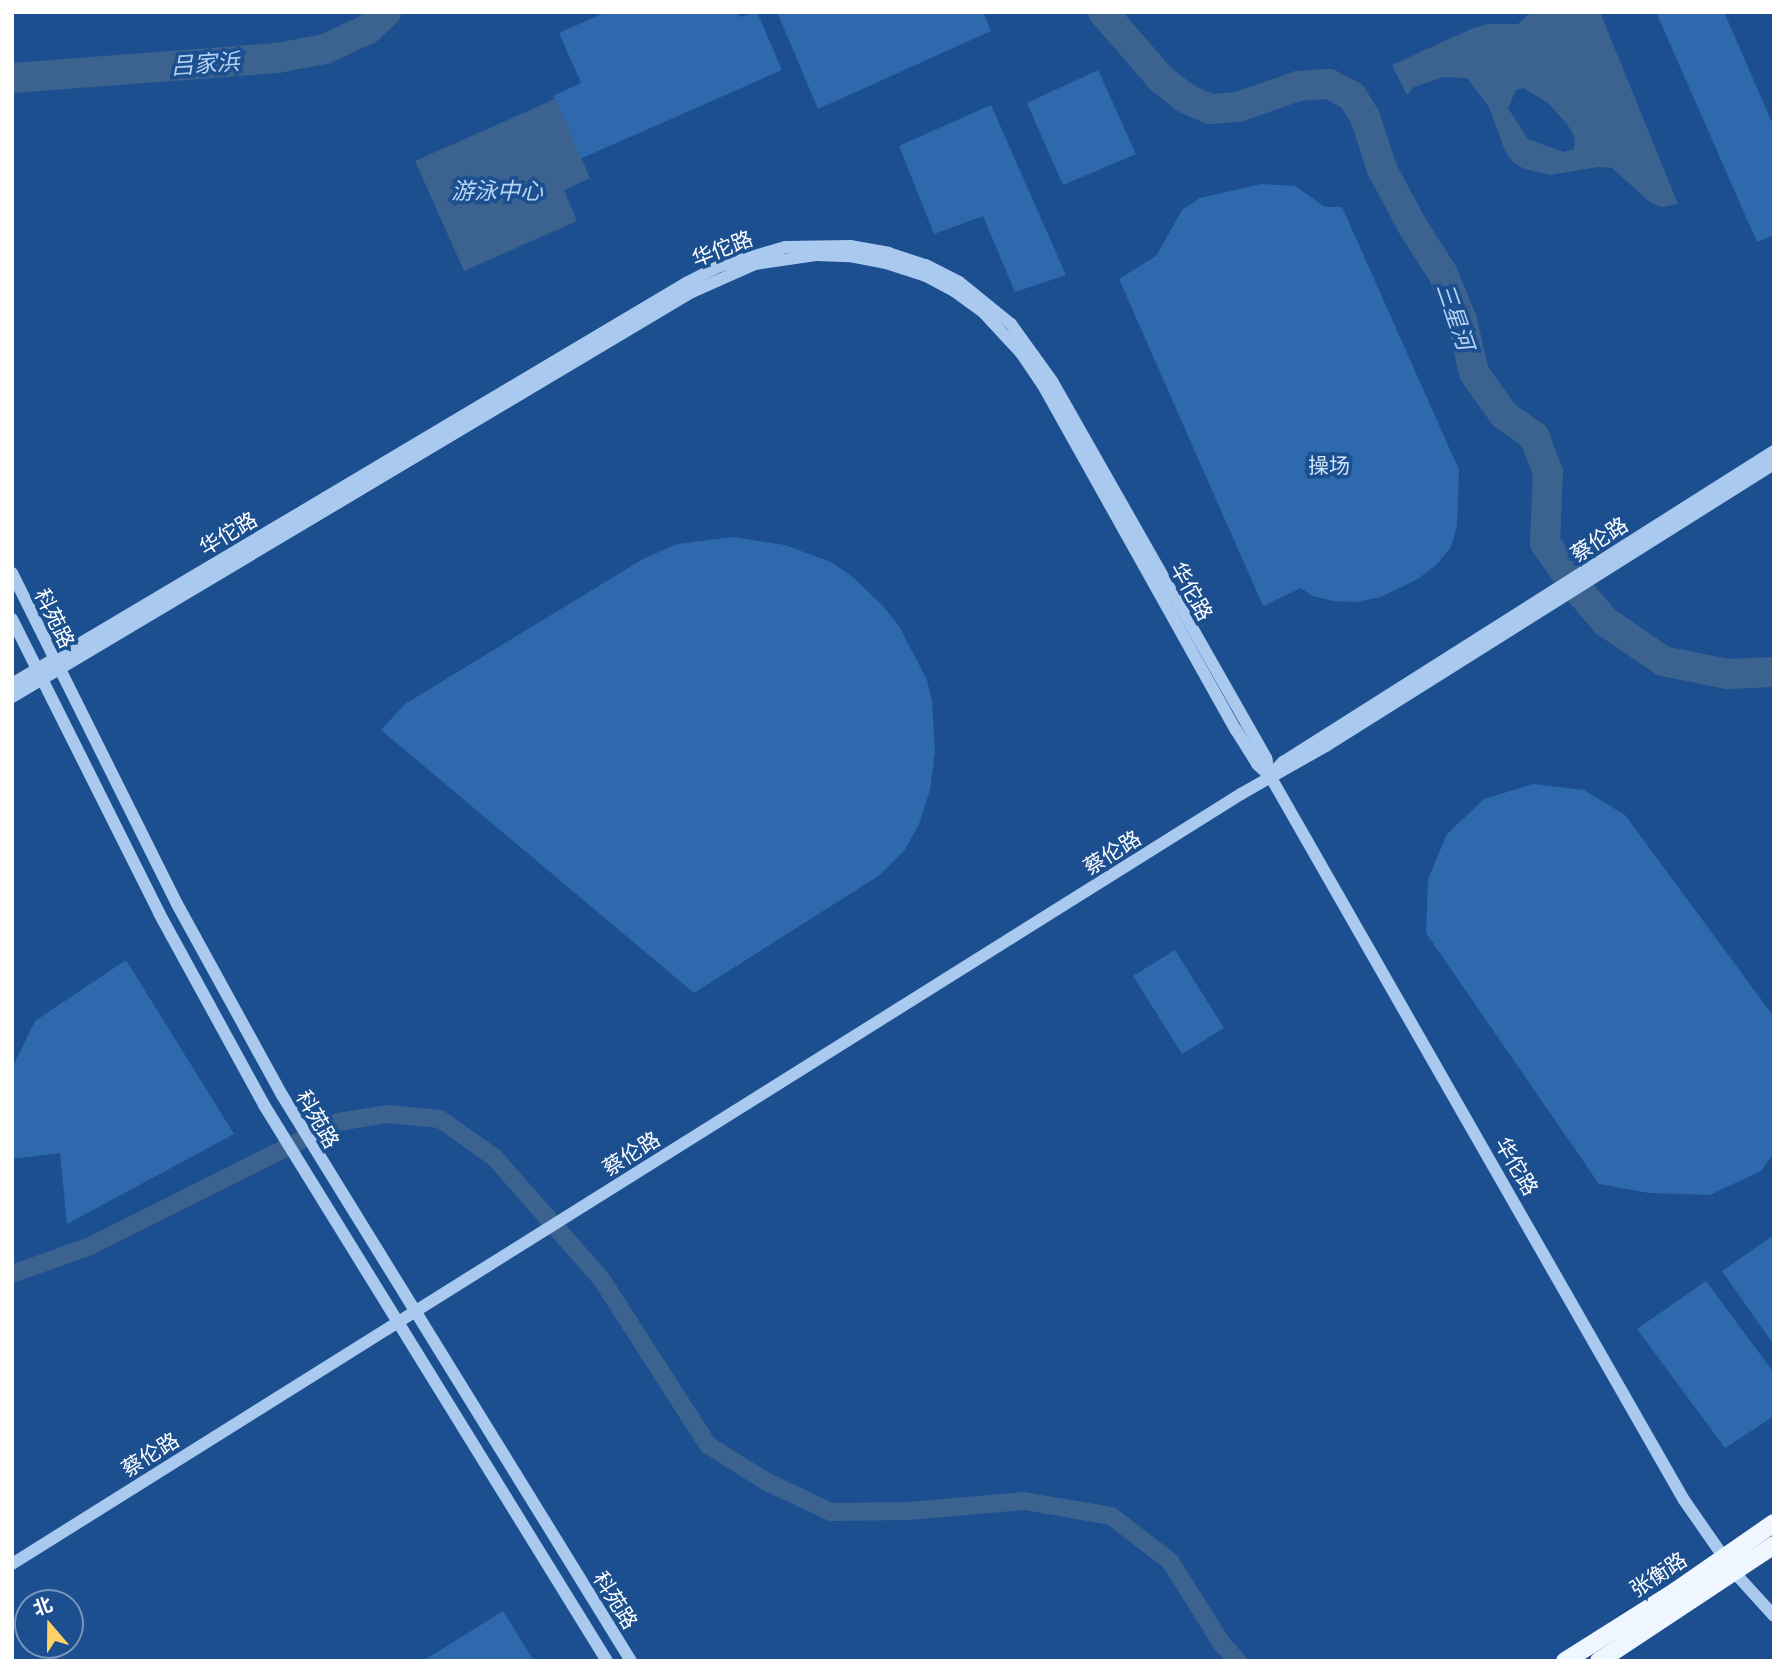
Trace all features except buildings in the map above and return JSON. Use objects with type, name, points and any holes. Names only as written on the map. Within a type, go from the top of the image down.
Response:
[{"type":"main road","name":"张衡路","points":[[1598,1661],[1729,1565],[1774,1523]]},
{"type":"main road","name":"张衡路","points":[[1565,1661],[1729,1565],[1774,1545]]},
{"type":"street","name":"华佗路","points":[[12,697],[39,674],[688,282],[752,255],[816,244],[850,246],[908,259],[959,282],[989,304],[1029,347],[1052,381],[1266,758],[1270,776],[1684,1500],[1729,1565],[1774,1616]]},
{"type":"street","name":"蔡伦路","points":[[12,1563],[1270,776],[1317,752],[1774,451]]},
{"type":"street","name":"蔡伦路","points":[[1600,567],[1774,464]]},
{"type":"street","name":"科苑路","points":[[12,573],[177,904],[282,1095],[413,1312],[631,1661]]},
{"type":"street","name":"科苑路","points":[[12,620],[182,957],[264,1105],[607,1661]]},
{"type":"street","name":"华佗路","points":[[12,684],[39,674]]},
{"type":"green space","points":[[606,12],[738,12],[740,17],[757,12],[782,70],[580,159],[553,96],[581,83],[559,33]]},
{"type":"green space","points":[[777,12],[983,12],[991,31],[818,109]]},
{"type":"green space","points":[[1656,12],[1724,12],[1774,127],[1774,235],[1757,242]]},
{"type":"green space","points":[[1098,70],[1136,154],[1063,185],[1027,103]]},
{"type":"green space","points":[[991,105],[1066,275],[1015,292],[983,216],[934,234],[899,146]]},
{"type":"green space","name":"操场","points":[[1262,184],[1295,186],[1325,207],[1342,207],[1459,470],[1457,526],[1451,547],[1437,564],[1418,579],[1381,597],[1356,602],[1333,601],[1312,596],[1301,588],[1263,606],[1119,279],[1156,256],[1182,210],[1200,198]]},
{"type":"green space","points":[[733,537],[785,545],[833,563],[855,579],[882,605],[899,626],[927,680],[932,701],[935,752],[930,790],[919,824],[904,851],[880,875],[694,993],[381,730],[405,704],[643,559],[677,544]]},
{"type":"green space","points":[[1533,784],[1584,790],[1625,815],[1774,1017],[1774,1153],[1761,1171],[1710,1195],[1649,1193],[1599,1184],[1426,933],[1428,879],[1447,834],[1484,799]]},
{"type":"green space","points":[[1175,950],[1224,1028],[1182,1054],[1133,976]]},
{"type":"green space","points":[[126,960],[234,1134],[67,1224],[60,1153],[12,1159],[12,1068],[35,1021]]},
{"type":"green space","points":[[1774,1235],[1774,1345],[1722,1271]]},
{"type":"green space","points":[[1706,1281],[1774,1373],[1774,1416],[1725,1448],[1637,1329]]},
{"type":"green space","points":[[503,1611],[534,1661],[423,1661]]},
{"type":"water","points":[[1531,12],[1600,12],[1678,204],[1662,207],[1651,203],[1612,168],[1598,167],[1550,175],[1524,169],[1513,162],[1505,151],[1489,107],[1467,78],[1443,77],[1414,87],[1407,95],[1392,65],[1471,29],[1488,24],[1518,24]],"holes":[[[1524,88],[1549,104],[1567,124],[1575,138],[1574,149],[1564,152],[1528,139],[1508,108],[1516,90]]]},
{"type":"water","name":"游泳中心","points":[[555,99],[590,178],[564,190],[577,221],[464,271],[415,161]]},
{"type":"waterway","name":"吕家浜","points":[[12,78],[277,58],[325,49],[368,29],[386,12]]},
{"type":"waterway","name":"三星河","points":[[1103,12],[1161,79],[1185,98],[1210,109],[1238,107],[1298,86],[1329,84],[1352,96],[1365,117],[1382,169],[1413,227],[1443,274],[1462,320],[1474,373],[1504,415],[1534,436],[1548,472],[1545,543],[1576,587],[1606,622],[1663,661],[1728,674],[1774,672]]},
{"type":"waterway","points":[[12,1274],[90,1246],[338,1122],[388,1114],[440,1119],[495,1158],[602,1280],[708,1445],[767,1482],[831,1512],[909,1511],[1024,1501],[1111,1516],[1170,1561],[1222,1644],[1238,1661]]}]
